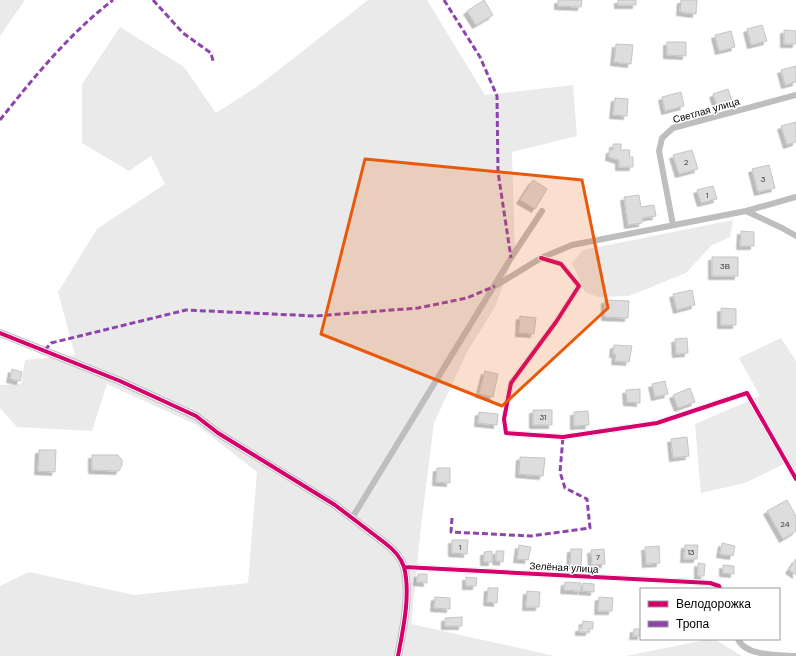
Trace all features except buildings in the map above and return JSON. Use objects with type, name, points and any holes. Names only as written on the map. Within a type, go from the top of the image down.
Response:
[{"type":"street","name":"Светлая улица","points":[[673,224],[659,151],[662,138],[673,128],[796,95]]},
{"type":"street","points":[[495,286],[541,258],[572,245],[673,224],[746,211],[796,198]]},
{"type":"street","points":[[352,518],[542,211]]},
{"type":"street","points":[[746,211],[796,236]]},
{"type":"street","points":[[541,258],[561,264],[579,286],[556,322],[511,383],[504,419],[506,433],[563,437],[657,423],[747,393],[796,479]]},
{"type":"street","points":[[0,333],[120,381],[196,416],[218,433],[335,505],[393,550],[404,566],[406,585],[405,624],[398,656]]},
{"type":"street","name":"Зелёная улица","points":[[404,566],[710,583],[719,586],[720,588]]},
{"type":"street","points":[[738,640],[740,646],[746,651],[754,654],[795,656]]},
{"type":"highlighted area","points":[[365,159],[582,180],[608,308],[502,406],[321,334]]},
{"type":"shaded area","points":[[0,0],[25,0],[0,36]]},
{"type":"shaded area","points":[[368,0],[427,0],[485,95],[573,85],[577,136],[512,152],[515,252],[495,307],[467,352],[434,423],[421,526],[411,624],[555,656],[0,656],[0,586],[29,572],[134,595],[248,583],[257,472],[197,425],[107,384],[92,431],[17,427],[0,408],[0,385],[21,384],[25,360],[75,355],[58,292],[97,229],[165,184],[151,156],[129,171],[82,143],[82,84],[120,27],[184,67],[216,113],[258,86]]},
{"type":"shaded area","points":[[733,220],[730,237],[712,245],[686,273],[629,296],[598,297],[585,292],[572,263],[583,250]]},
{"type":"shaded area","points":[[781,338],[796,361],[796,477],[786,463],[745,483],[701,493],[695,424],[760,396],[739,358]]},
{"type":"shaded area","points":[[705,640],[716,640],[742,656],[626,656]]},
{"type":"marked path","points":[[0,120],[39,72],[67,42],[113,0]]},
{"type":"marked path","points":[[153,0],[183,33],[211,53],[213,61]]},
{"type":"marked path","points":[[444,0],[480,57],[497,96],[498,172],[511,258]]},
{"type":"marked path","points":[[45,350],[51,343],[186,310],[315,316],[418,308],[467,298],[495,286]]},
{"type":"marked path","points":[[452,518],[451,532],[531,536],[590,528],[587,499],[565,488],[560,472],[563,437]]},
{"type":"cycle path","points":[[541,258],[561,264],[579,286],[556,322],[511,383],[504,419],[506,433],[563,437],[657,423],[747,393],[796,479]]},
{"type":"cycle path","points":[[0,333],[120,381],[196,416],[218,433],[335,505],[388,545],[401,560],[404,567],[407,589],[406,612],[398,656]]},
{"type":"cycle path","points":[[404,567],[710,583],[719,586],[720,588]]}]
